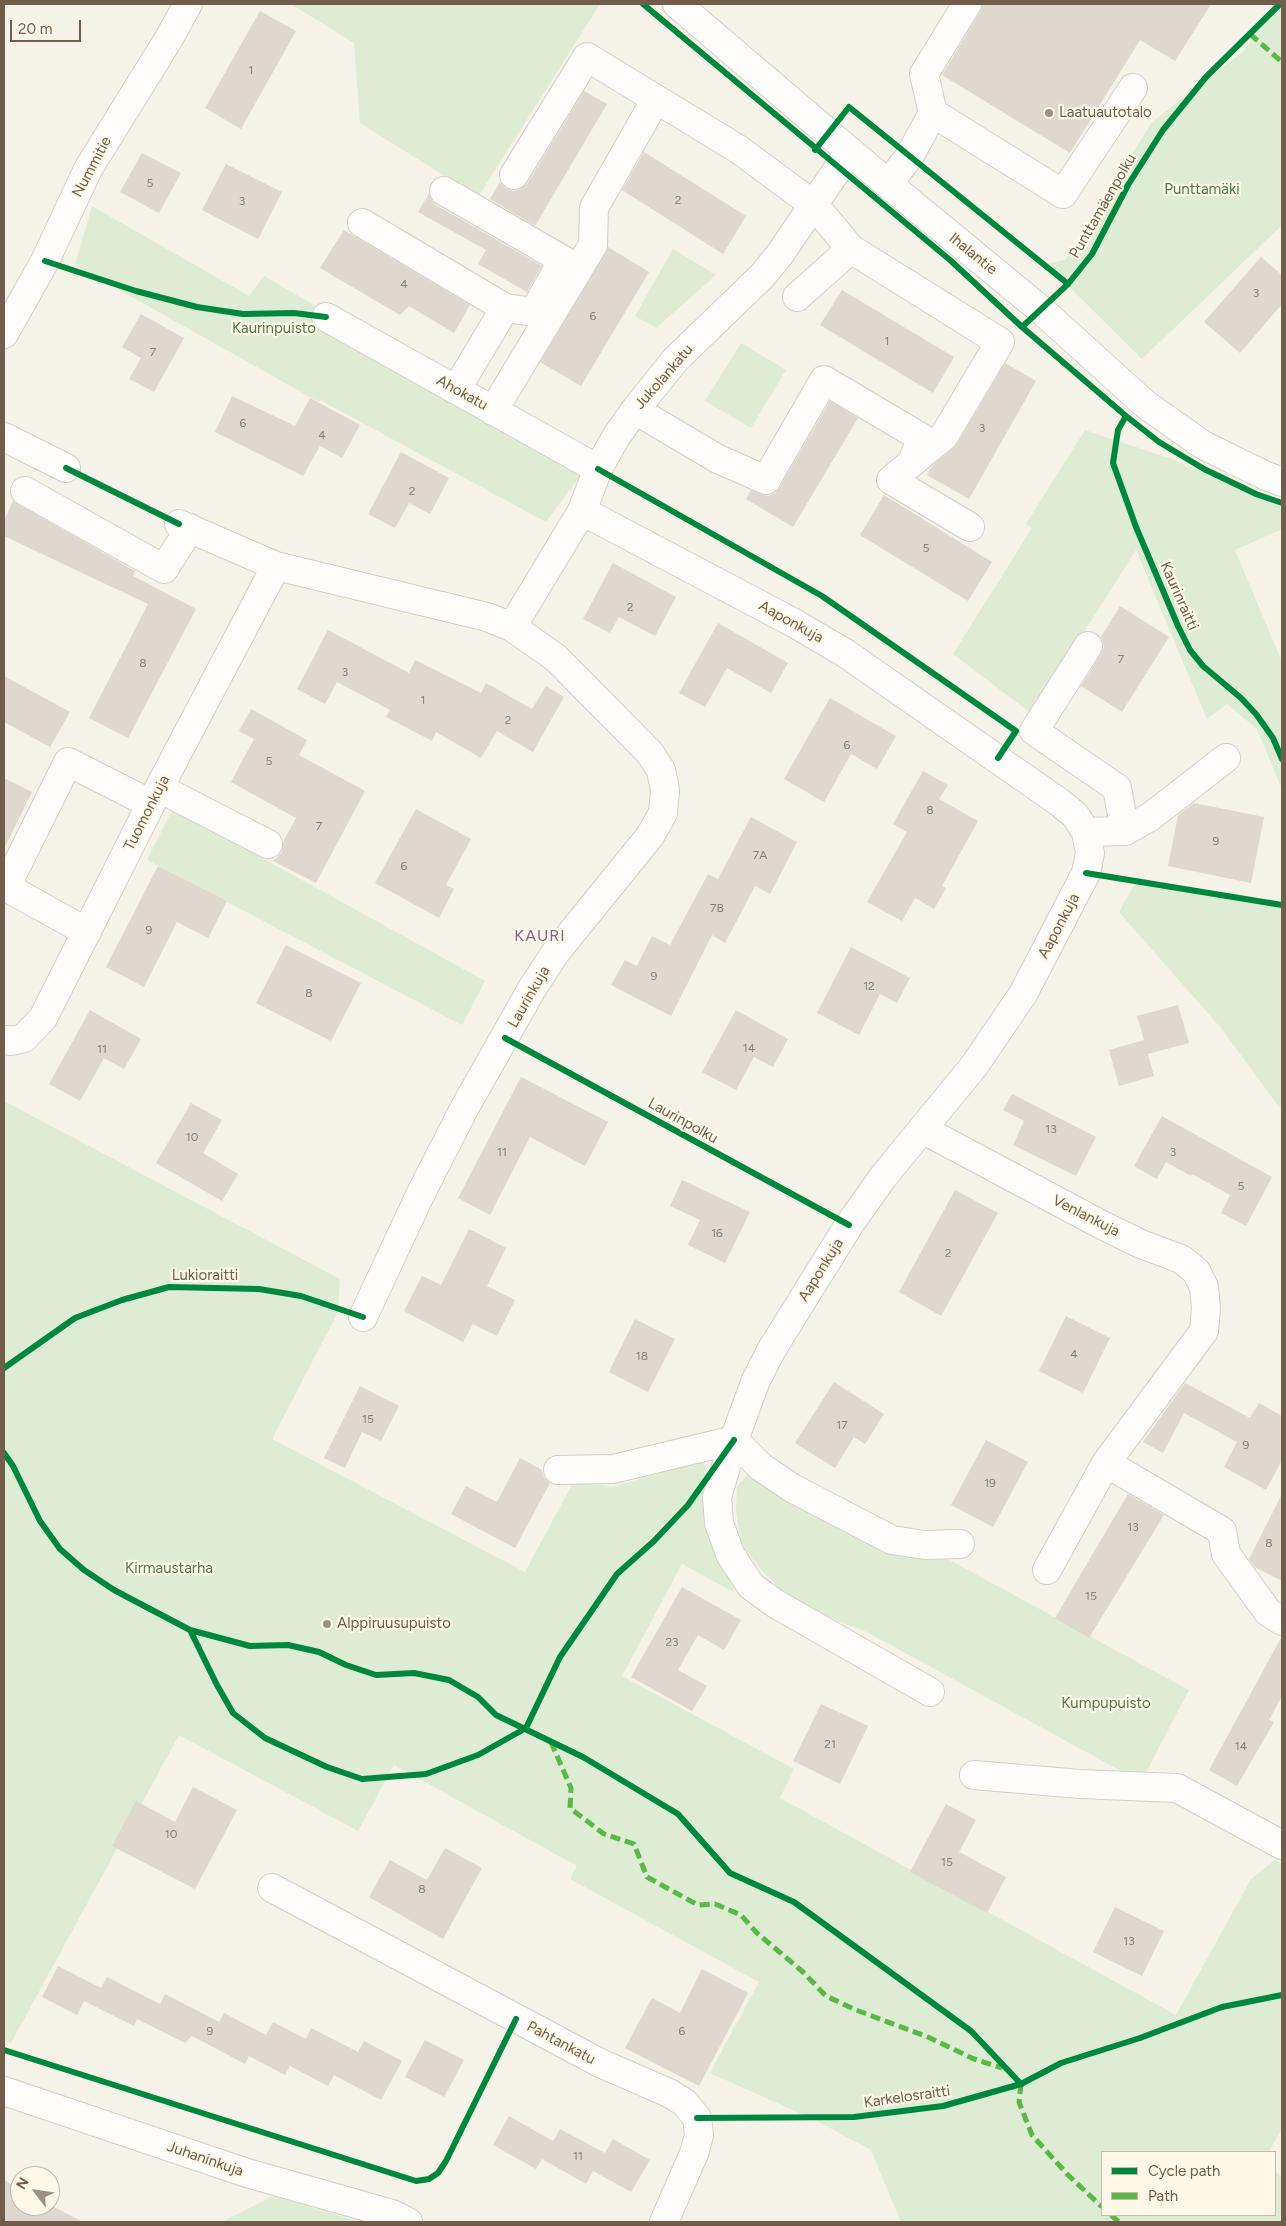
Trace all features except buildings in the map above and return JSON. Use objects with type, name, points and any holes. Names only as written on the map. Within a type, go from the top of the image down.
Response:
[{"type":"street","name":"Nummitie","points":[[4,334],[45,261],[88,169],[168,40],[188,4]]},
{"type":"street","name":"Ihalantie","points":[[677,4],[888,184],[1040,309],[1120,383],[1174,426],[1202,446],[1282,482]]},
{"type":"street","points":[[888,184],[908,158],[933,112],[924,74],[967,4]]},
{"type":"street","points":[[514,175],[587,57],[738,149],[814,206],[851,249],[1000,342],[944,436],[891,480],[970,527]]},
{"type":"street","points":[[933,112],[1063,194],[1133,88]]},
{"type":"street","points":[[493,411],[593,245],[594,208],[656,99]]},
{"type":"street","name":"Jukolankatu","points":[[512,627],[582,511],[598,470],[635,410],[675,360],[763,275],[814,206],[850,151]]},
{"type":"street","points":[[362,223],[505,308],[534,312],[563,260],[444,191]]},
{"type":"street","points":[[796,297],[851,249]]},
{"type":"street","points":[[456,390],[505,308]]},
{"type":"street","name":"Ahokatu","points":[[326,316],[598,470]]},
{"type":"street","points":[[635,410],[718,459],[766,480],[824,380],[922,438],[912,462]]},
{"type":"street","points":[[4,437],[66,468]]},
{"type":"street","name":"Laurinkuja","points":[[25,491],[164,569],[184,526],[276,566],[487,618],[512,627],[556,658],[649,752],[661,770],[665,790],[663,813],[650,836],[632,860],[556,952],[533,986],[430,1174],[363,1317]]},
{"type":"street","name":"Aaponkuja","points":[[582,511],[794,623],[845,653],[1060,802],[1075,815],[1086,832],[1090,853],[1086,873],[1023,994],[974,1066],[883,1177],[849,1226],[772,1349],[756,1380],[734,1440],[717,1497],[719,1523],[730,1554],[751,1586],[776,1604],[930,1692]]},
{"type":"street","name":"Tuomonkuja","points":[[4,1040],[12,1042],[24,1038],[43,1018],[155,796],[276,566]]},
{"type":"street","points":[[1088,646],[1034,731],[1117,788],[1125,831]]},
{"type":"street","points":[[1086,832],[1125,831],[1150,817],[1226,758]]},
{"type":"street","points":[[87,932],[6,887],[68,762],[155,796],[268,844]]},
{"type":"street","name":"Venlankuja","points":[[922,1129],[1102,1225],[1141,1244],[1181,1260],[1196,1271],[1204,1287],[1206,1308],[1204,1331],[1106,1463]]},
{"type":"street","points":[[558,1470],[613,1469],[734,1440],[761,1467],[792,1488],[892,1540],[925,1545],[960,1544]]},
{"type":"street","points":[[1047,1570],[1106,1463],[1222,1531],[1226,1554],[1268,1612],[1282,1622]]},
{"type":"street","points":[[974,1775],[1080,1784],[1176,1788],[1282,1845]]},
{"type":"street","name":"Pahtankatu","points":[[272,1888],[584,2055],[669,2093],[685,2103],[697,2118],[699,2134],[695,2152],[664,2222]]},
{"type":"street","name":"Juhaninkuja","points":[[4,2091],[247,2173],[392,2214],[408,2222]]},
{"type":"green space","points":[[291,4],[600,4],[478,197],[360,123],[354,43]]},
{"type":"green space","name":"Punttamäki","points":[[1274,4],[1282,4],[1282,228],[1280,227],[1142,359],[1046,264],[1065,260],[1152,122],[1245,50]]},
{"type":"green space","name":"Kaurinpuisto","points":[[92,206],[249,296],[264,276],[317,307],[317,324],[580,476],[546,522],[320,400],[319,402],[75,265]]},
{"type":"green space","points":[[673,249],[716,275],[656,328],[635,316]]},
{"type":"green space","points":[[741,343],[786,370],[751,428],[705,401]]},
{"type":"green space","points":[[1085,430],[1172,459],[1282,508],[1282,529],[1235,550],[1282,662],[1282,789],[1257,729],[1227,704],[1207,719],[1136,550],[1032,714],[953,654],[1032,528],[1026,524]]},
{"type":"green space","points":[[173,809],[485,981],[462,1025],[147,860]]},
{"type":"green space","points":[[1138,878],[1282,906],[1282,1111],[1221,1028],[1119,912]]},
{"type":"green space","name":"Kirmaustarha","points":[[4,1101],[340,1279],[338,1312],[272,1439],[525,1572],[574,1481],[612,1487],[657,1474],[705,1454],[705,1493],[719,1556],[735,1593],[682,1564],[622,1676],[794,1769],[780,1798],[1176,2015],[1251,1879],[1275,1860],[1282,1864],[1282,2128],[1270,2151],[1101,2151],[1101,2216],[1276,2216],[1276,2173],[1282,2176],[1282,2222],[901,2222],[871,2150],[815,2120],[710,2073],[759,1982],[570,1879],[577,1866],[394,1765],[358,1831],[179,1735],[11,2043],[4,2040]]},
{"type":"green space","name":"Kumpupuisto","points":[[750,1473],[836,1527],[871,1542],[918,1543],[1189,1690],[1141,1782],[867,1632],[837,1621],[786,1594],[762,1571],[741,1544],[736,1510],[737,1486]]},
{"type":"green space","points":[[273,2196],[361,2222],[222,2222]]},
{"type":"marked path","points":[[1250,34],[1282,62]]},
{"type":"marked path","points":[[551,1742],[571,1788],[570,1808],[604,1834],[634,1844],[647,1877],[698,1905],[715,1904],[741,1915],[757,1933],[803,1972],[826,1996],[856,2010],[928,2037],[974,2059],[1002,2068]]},
{"type":"marked path","points":[[1021,2084],[1019,2102],[1032,2135],[1068,2175],[1101,2206]]},
{"type":"marked path","points":[[1112,2216],[1119,2222]]},
{"type":"cycle path","points":[[643,4],[950,260],[1022,327],[1159,442],[1204,469],[1256,494],[1282,503]]},
{"type":"cycle path","name":"Punttamäenpolku","points":[[1022,327],[1068,284],[1092,254],[1128,185],[1163,130],[1206,77],[1280,4]]},
{"type":"cycle path","points":[[815,150],[849,107],[1068,284]]},
{"type":"cycle path","points":[[45,261],[136,291],[197,307],[243,314],[294,313],[326,317]]},
{"type":"cycle path","name":"Kaurinraitti","points":[[1126,416],[1118,430],[1113,463],[1136,527],[1178,626],[1190,650],[1203,666],[1241,698],[1256,714],[1273,738],[1282,759]]},
{"type":"cycle path","points":[[66,468],[179,524]]},
{"type":"cycle path","points":[[598,469],[822,596],[1016,731],[998,758]]},
{"type":"cycle path","points":[[1086,873],[1282,905]]},
{"type":"cycle path","name":"Laurinpolku","points":[[505,1038],[849,1225]]},
{"type":"cycle path","name":"Lukioraitti","points":[[4,1368],[75,1318],[122,1300],[169,1287],[259,1289],[301,1296],[363,1317]]},
{"type":"cycle path","points":[[190,1630],[233,1713],[265,1738],[327,1767],[362,1779],[426,1774],[478,1755],[526,1728],[560,1657],[617,1574],[654,1541],[688,1505],[734,1440]]},
{"type":"cycle path","points":[[4,1453],[13,1466],[40,1521],[60,1549],[84,1570],[114,1590],[190,1630],[250,1646],[288,1645],[319,1652],[346,1665],[376,1675],[414,1673],[449,1680],[478,1697],[496,1715],[583,1757],[678,1814],[730,1873],[794,1902],[971,2031],[1021,2084]]},
{"type":"cycle path","name":"Karkelosraitti","points":[[697,2118],[854,2117],[943,2106],[1021,2084],[1061,2063],[1140,2038],[1222,2007],[1282,1995]]},
{"type":"cycle path","points":[[4,2050],[416,2181],[429,2179],[438,2173],[446,2161],[516,2019]]},
{"type":"place","name":"Laatuautotalo","points":[[1049,113]]},
{"type":"place","name":"Alppiruusupuisto","points":[[327,1624]]},
{"type":"district","name":"KAURI","points":[[540,936]]}]
